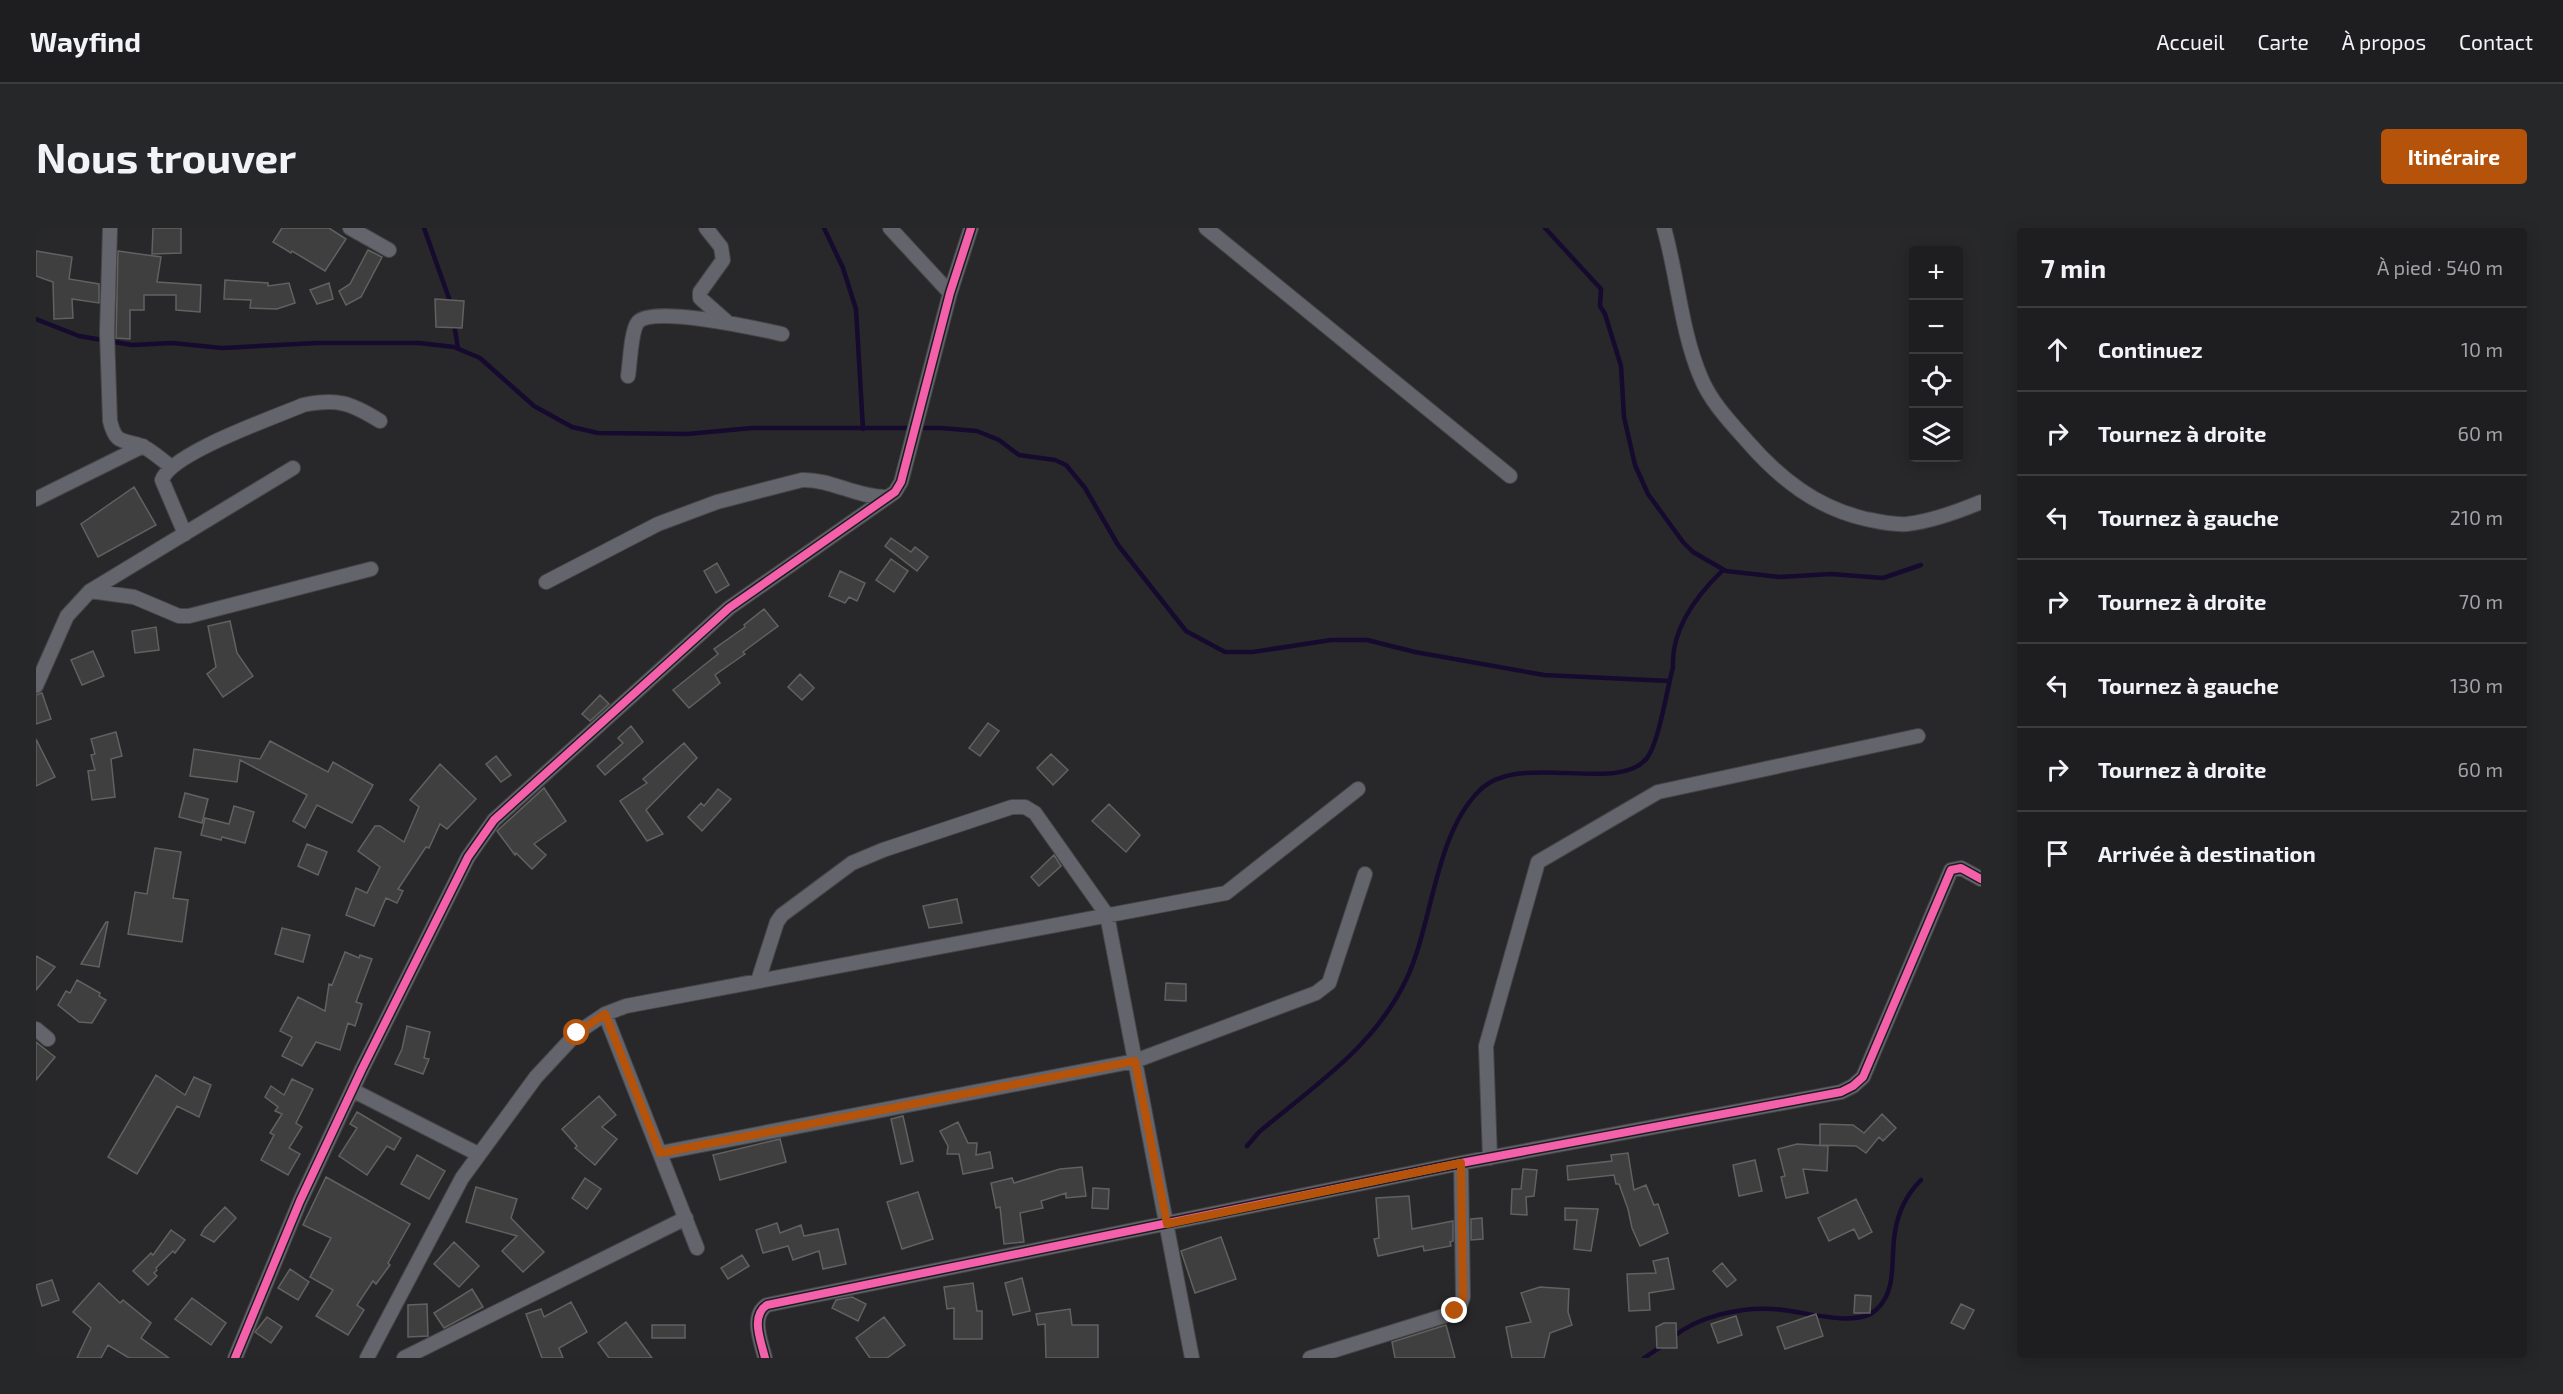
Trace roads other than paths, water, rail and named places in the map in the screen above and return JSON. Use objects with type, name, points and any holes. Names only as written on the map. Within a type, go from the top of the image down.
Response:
[{"type":"street","points":[[110,228],[107,333],[110,421],[113,433],[118,440],[126,444],[143,446],[170,466]]},
{"type":"street","points":[[350,228],[389,250]]},
{"type":"street","points":[[706,228],[721,246],[723,253],[720,267],[700,292],[700,298],[726,321]]},
{"type":"street","points":[[890,228],[950,294]]},
{"type":"street","points":[[235,1358],[300,1201],[352,1090],[468,857],[494,820],[729,608],[895,492],[901,482],[950,294],[971,228]]},
{"type":"street","points":[[1206,228],[1510,476]]},
{"type":"street","points":[[1664,228],[1688,339],[1702,380],[1724,415],[1762,459],[1794,487],[1818,503],[1845,515],[1886,524],[1906,524],[1931,519],[1981,502]]},
{"type":"street","points":[[628,376],[635,327],[644,318],[660,316],[726,321],[782,334]]},
{"type":"street","points":[[184,534],[162,480],[170,466],[195,451],[303,405],[333,401],[345,402],[381,421]]},
{"type":"street","points":[[36,499],[143,446]]},
{"type":"street","points":[[36,686],[67,616],[90,591],[293,468]]},
{"type":"street","points":[[546,582],[657,524],[717,502],[802,480],[813,479],[873,497],[885,497]]},
{"type":"street","points":[[90,591],[134,597],[179,616],[189,616],[371,569]]},
{"type":"street","points":[[1490,1158],[1486,1046],[1538,862],[1658,792],[1918,736]]},
{"type":"street","points":[[367,1358],[462,1178],[478,1154],[536,1077],[577,1033],[605,1014],[626,1006],[1226,893],[1358,789]]},
{"type":"street","points":[[758,981],[777,922],[782,915],[826,880],[852,863],[883,850],[1012,807],[1025,807],[1035,813],[1107,915],[1192,1358]]},
{"type":"street","points":[[765,1358],[757,1316],[767,1305],[1461,1163],[1841,1092],[1853,1086],[1863,1077],[1951,870],[1961,868],[1981,879]]},
{"type":"street","points":[[660,1153],[1135,1061],[1323,989],[1329,982],[1365,874]]},
{"type":"street","points":[[605,1014],[697,1248]]},
{"type":"street","points":[[36,1029],[48,1039]]},
{"type":"street","points":[[352,1090],[478,1154]]},
{"type":"street","points":[[1310,1358],[1447,1315],[1460,1306],[1463,1297],[1461,1163]]},
{"type":"street","points":[[404,1358],[686,1218]]},
{"type":"waterway","points":[[424,228],[451,304]]},
{"type":"waterway","points":[[824,228],[843,268],[856,309],[863,429]]},
{"type":"waterway","points":[[1545,228],[1601,289],[1600,306],[1605,314],[1621,366],[1624,417],[1635,465],[1648,494],[1693,552],[1726,571],[1780,577],[1831,574],[1883,578],[1921,565]]},
{"type":"waterway","points":[[36,319],[79,336],[132,345],[172,343],[222,348],[316,343],[419,343],[454,347],[480,358],[534,406],[572,427],[598,433],[687,434],[752,428],[941,428],[977,431],[999,440],[1019,455],[1055,460],[1066,465],[1085,488],[1118,545],[1186,631],[1225,652],[1253,652],[1331,640],[1367,640],[1415,652],[1544,675],[1669,681]]},
{"type":"waterway","points":[[454,324],[458,348]]},
{"type":"waterway","points":[[1247,1146],[1259,1132],[1341,1064],[1377,1026],[1393,1004],[1415,958],[1443,856],[1452,832],[1464,810],[1479,791],[1497,779],[1518,774],[1614,773],[1633,768],[1647,758],[1659,728],[1673,667],[1676,639],[1681,626],[1704,590],[1723,570]]},
{"type":"waterway","points":[[1673,1337],[1695,1323],[1734,1311],[1773,1309],[1827,1317],[1855,1318],[1876,1310],[1888,1293],[1898,1217],[1907,1197],[1921,1180]]},
{"type":"waterway","points":[[1644,1358],[1662,1346]]}]
